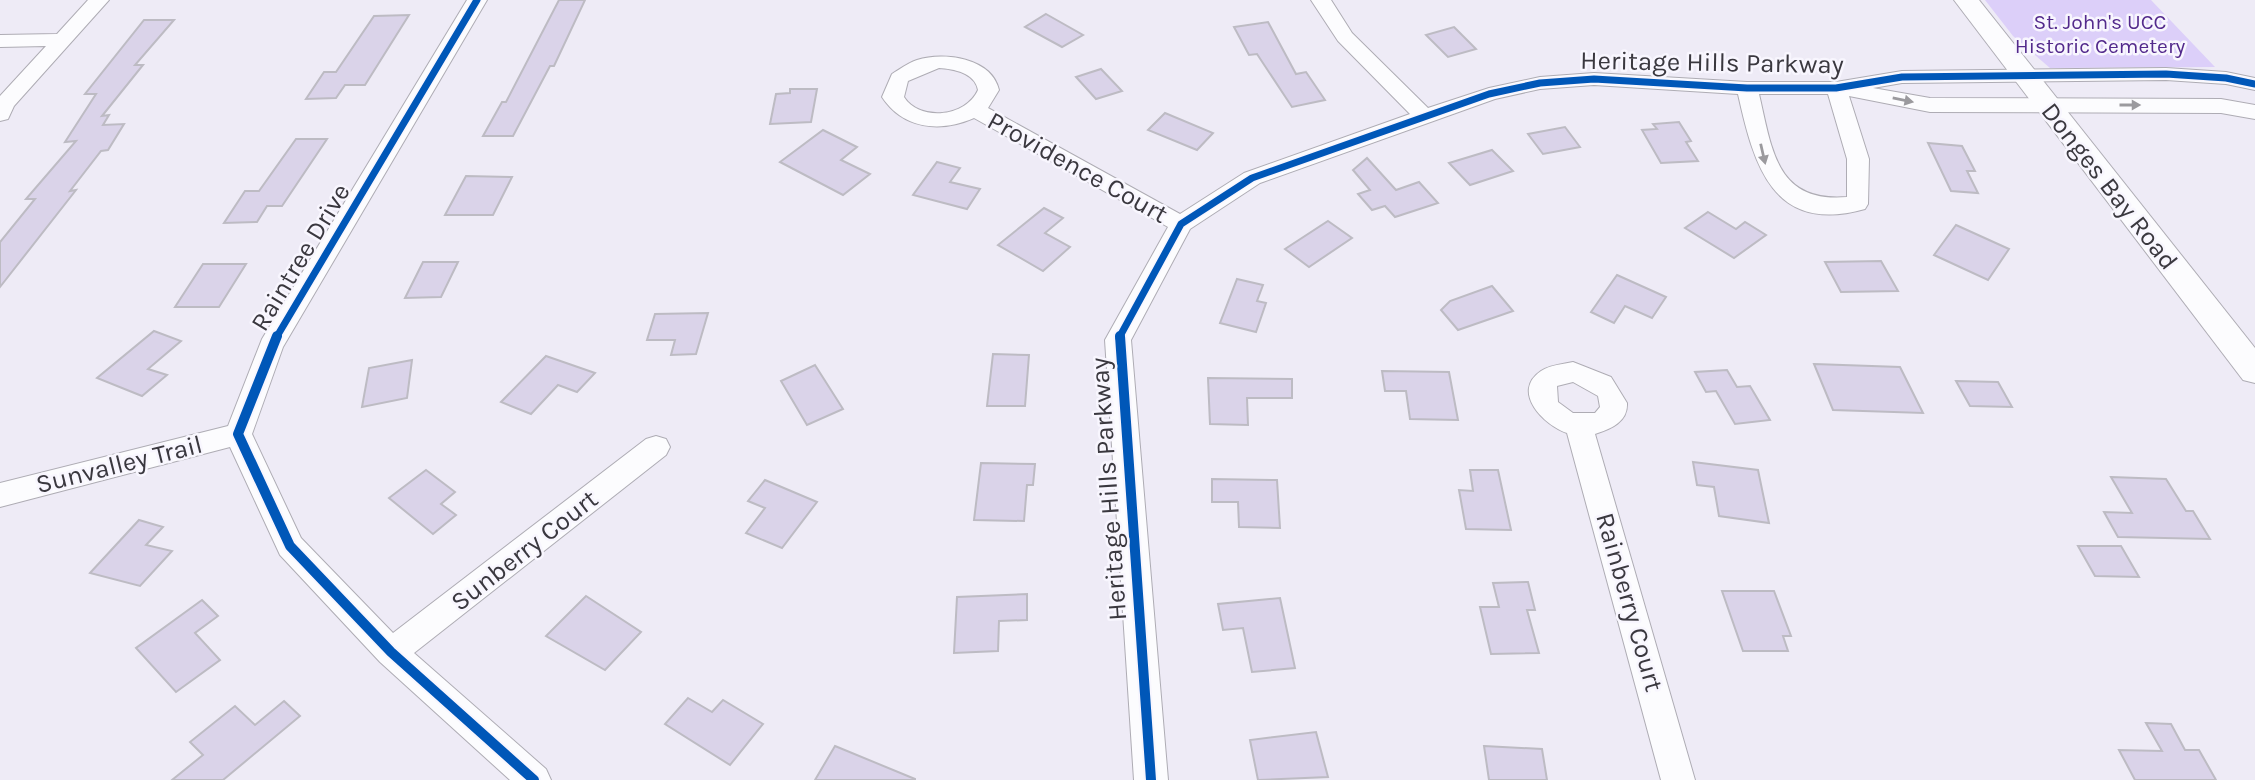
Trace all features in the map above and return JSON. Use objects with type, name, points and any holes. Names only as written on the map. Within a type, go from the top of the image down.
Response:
[{"type":"street","points":[[0,114],[61,40],[99,0]]},
{"type":"street","name":"Raintree Drive","points":[[238,434],[271,346],[477,0]]},
{"type":"street","points":[[1321,0],[1345,37],[1424,116]]},
{"type":"street","name":"Donges Bay Road","points":[[1966,0],[2255,371]]},
{"type":"street","points":[[0,41],[61,40]]},
{"type":"street","name":"Heritage Hills Parkway","points":[[1151,780],[1118,340],[1181,224],[1252,178],[1489,94],[1540,83],[1619,80],[1747,88],[1836,88],[1902,77],[2166,74],[2225,78],[2255,84]]},
{"type":"street","points":[[1747,88],[1766,167],[1792,199],[1828,209],[1857,204],[1861,184],[1860,158],[1836,88]]},
{"type":"street","name":"Heritage Hills Parkway","points":[[1836,88],[1930,105],[2221,106],[2255,112]]},
{"type":"street","name":"Providence Court","points":[[974,109],[1181,224]]},
{"type":"street","name":"Rainberry Court","points":[[1579,426],[1678,780]]},
{"type":"street","points":[[238,434],[289,546],[391,652],[534,780]]},
{"type":"street","name":"Sunvalley Trail","points":[[0,495],[238,434]]},
{"type":"street","name":"Sunberry Court","points":[[391,652],[656,447]]},
{"type":"green space","name":"St. John's UCC Historic Cemetery","points":[[1985,0],[2151,0],[2215,67],[2050,68],[2013,36]]},
{"type":"building","points":[[559,0],[585,0],[554,66],[550,66],[513,136],[483,136],[502,102],[506,102]]},
{"type":"building","points":[[1046,14],[1083,35],[1062,47],[1025,27]]},
{"type":"building","points":[[409,15],[365,85],[345,85],[336,98],[306,99],[324,72],[336,72],[374,16]]},
{"type":"building","points":[[144,20],[174,20],[135,65],[143,65],[102,116],[109,115],[103,125],[124,124],[108,150],[101,151],[70,191],[76,190],[0,287],[0,242],[35,199],[26,199],[76,141],[65,142],[96,94],[85,94]]},
{"type":"building","points":[[1268,22],[1296,74],[1306,72],[1325,100],[1292,107],[1257,54],[1249,55],[1234,27]]},
{"type":"building","points":[[1454,27],[1476,49],[1448,57],[1426,35]]},
{"type":"building","points":[[1101,69],[1122,91],[1096,99],[1076,77]]},
{"type":"building","points":[[790,89],[817,89],[811,122],[770,124],[776,94],[790,93]]},
{"type":"building","points":[[1165,113],[1213,133],[1197,150],[1148,130]]},
{"type":"building","points":[[1679,122],[1691,141],[1686,142],[1698,161],[1661,163],[1642,130],[1657,129],[1653,124]]},
{"type":"building","points":[[1565,127],[1580,147],[1543,154],[1528,134]]},
{"type":"building","points":[[823,130],[857,147],[841,160],[870,174],[843,195],[780,162]]},
{"type":"building","points":[[296,139],[327,139],[282,206],[267,206],[257,222],[224,223],[245,191],[259,191]]},
{"type":"building","points":[[1928,143],[1962,146],[1975,171],[1967,171],[1978,193],[1951,191]]},
{"type":"building","points":[[1492,150],[1513,171],[1470,185],[1449,163]]},
{"type":"building","points":[[1367,158],[1396,190],[1419,182],[1438,203],[1395,217],[1385,206],[1372,210],[1358,194],[1370,190],[1353,170]]},
{"type":"building","points":[[937,162],[960,168],[950,182],[980,189],[967,209],[913,195]]},
{"type":"building","points":[[466,176],[512,177],[493,215],[445,215]]},
{"type":"building","points":[[1044,208],[1063,218],[1045,233],[1070,247],[1043,271],[998,245]]},
{"type":"building","points":[[1708,212],[1736,229],[1745,222],[1766,235],[1734,258],[1685,228]]},
{"type":"building","points":[[1328,221],[1352,238],[1309,267],[1285,249]]},
{"type":"building","points":[[1956,225],[2009,249],[1988,280],[1934,255]]},
{"type":"building","points":[[1881,261],[1898,291],[1841,292],[1825,262]]},
{"type":"building","points":[[423,262],[458,262],[441,297],[405,298]]},
{"type":"building","points":[[203,264],[246,264],[219,307],[175,307]]},
{"type":"building","points":[[1617,275],[1666,297],[1652,318],[1625,306],[1614,323],[1591,312]]},
{"type":"building","points":[[1237,279],[1263,285],[1257,301],[1266,303],[1256,332],[1220,323]]},
{"type":"building","points":[[1492,286],[1513,311],[1458,330],[1441,310],[1450,301]]},
{"type":"building","points":[[708,313],[696,354],[671,355],[675,340],[647,340],[655,314]]},
{"type":"building","points":[[154,331],[181,341],[148,369],[167,375],[142,396],[97,378]]},
{"type":"building","points":[[993,354],[1029,355],[1025,406],[987,406]]},
{"type":"building","points":[[546,356],[595,373],[577,392],[558,385],[531,414],[501,402]]},
{"type":"building","points":[[412,360],[407,398],[362,407],[369,368]]},
{"type":"building","points":[[1814,364],[1900,367],[1923,413],[1833,410]]},
{"type":"building","points":[[815,365],[843,409],[807,425],[781,381]]},
{"type":"building","points":[[1727,370],[1737,387],[1750,386],[1770,420],[1735,424],[1716,391],[1706,392],[1695,372]]},
{"type":"building","points":[[1382,371],[1449,372],[1458,420],[1410,419],[1406,391],[1385,391]]},
{"type":"building","points":[[1208,378],[1292,379],[1292,398],[1247,398],[1248,425],[1210,424]]},
{"type":"building","points":[[1956,381],[1998,382],[2012,407],[1970,406]]},
{"type":"building","points":[[1693,462],[1758,470],[1769,523],[1719,516],[1714,487],[1697,485]]},
{"type":"building","points":[[981,463],[1035,464],[1033,485],[1027,485],[1024,521],[974,520]]},
{"type":"building","points":[[426,470],[455,492],[441,504],[456,515],[433,534],[389,498]]},
{"type":"building","points":[[1470,470],[1498,470],[1511,530],[1466,529],[1459,490],[1473,491]]},
{"type":"building","points":[[2111,477],[2166,479],[2186,511],[2193,511],[2210,539],[2118,537],[2104,512],[2132,513]]},
{"type":"building","points":[[1212,479],[1277,480],[1280,528],[1239,527],[1238,502],[1212,502]]},
{"type":"building","points":[[765,480],[817,502],[782,548],[746,533],[765,508],[748,501]]},
{"type":"building","points":[[139,520],[163,527],[146,545],[172,551],[140,586],[90,573]]},
{"type":"building","points":[[2078,546],[2121,546],[2139,577],[2095,576]]},
{"type":"building","points":[[1528,582],[1535,610],[1527,610],[1539,653],[1491,654],[1480,607],[1499,607],[1493,583]]},
{"type":"building","points":[[1722,591],[1774,591],[1791,636],[1783,636],[1788,651],[1743,651]]},
{"type":"building","points":[[1027,594],[1027,620],[999,621],[998,651],[954,653],[957,597]]},
{"type":"building","points":[[586,596],[641,632],[605,670],[546,636]]},
{"type":"building","points":[[1280,598],[1295,668],[1252,672],[1243,628],[1223,630],[1218,604]]},
{"type":"building","points":[[202,600],[218,616],[195,633],[220,660],[176,692],[136,648]]},
{"type":"building","points":[[688,698],[712,712],[723,700],[763,724],[730,765],[665,724]]},
{"type":"building","points":[[284,701],[300,716],[223,780],[172,780],[203,755],[190,742],[235,706],[255,725]]},
{"type":"building","points":[[2146,723],[2171,724],[2185,750],[2199,750],[2216,780],[2135,780],[2119,750],[2162,751]]},
{"type":"building","points":[[1316,732],[1328,777],[1258,780],[1250,740]]},
{"type":"building","points":[[835,746],[915,779],[915,780],[815,780]]},
{"type":"building","points":[[1484,746],[1542,749],[1547,780],[1489,780]]},
{"type":"cycle path","points":[[477,0],[271,346],[238,434],[290,546],[391,652],[534,780]]},
{"type":"cycle path","points":[[1151,780],[1118,340],[1181,224],[1252,178],[1489,94],[1540,83],[1594,79],[1747,88],[1836,88],[1902,77],[2166,74],[2226,78],[2255,84]]}]
